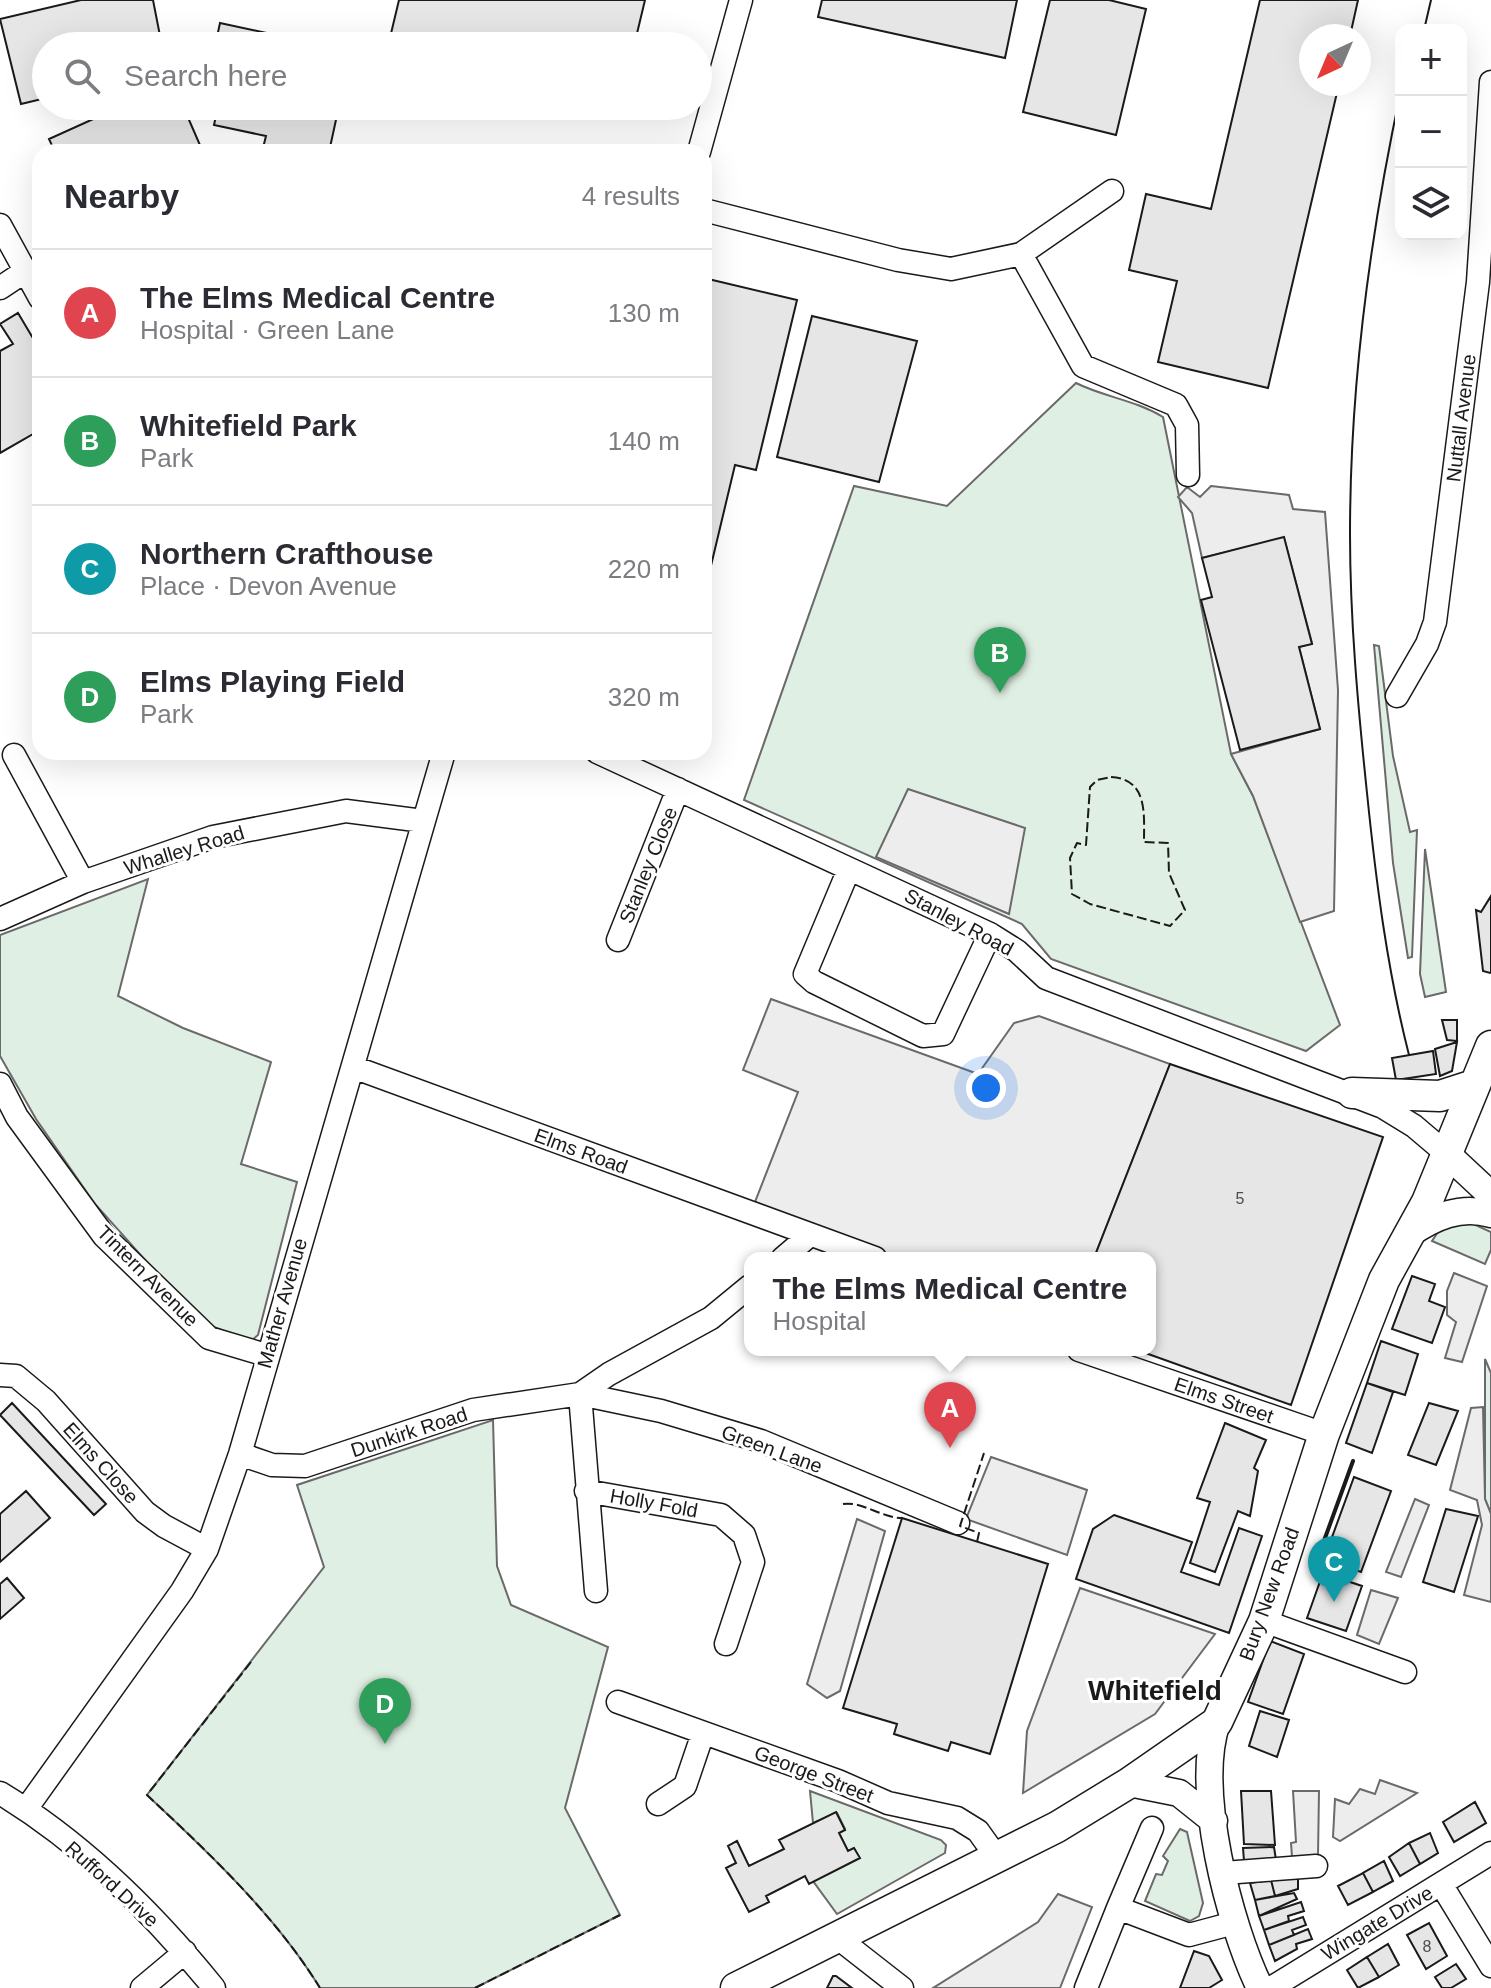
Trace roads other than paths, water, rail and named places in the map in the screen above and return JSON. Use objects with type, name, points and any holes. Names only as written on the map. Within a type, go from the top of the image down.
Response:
[{"type":"highway","name":"Bury New Road","points":[[1217,1722],[1264,1621],[1324,1434],[1384,1280],[1427,1202],[1491,1046]]},
{"type":"highway","points":[[1352,1093],[1440,1096],[1474,1085]]},
{"type":"highway","points":[[736,1988],[998,1859],[1129,1783],[1217,1722]]},
{"type":"main road","points":[[1447,1154],[1491,1195]]},
{"type":"main road","points":[[1409,1234],[1453,1212],[1464,1210],[1491,1214]]},
{"type":"main road","points":[[1217,1722],[1207,1768],[1214,1821],[1234,1923],[1260,1988]]},
{"type":"main road","points":[[1129,1783],[1179,1793],[1214,1821]]},
{"type":"street","points":[[712,105],[741,0]]},
{"type":"street","name":"Nuttall Avenue","points":[[1397,696],[1406,658],[1435,622],[1485,284],[1491,82]]},
{"type":"street","points":[[701,144],[708,120]]},
{"type":"street","points":[[712,212],[898,260],[951,269],[1021,254],[1112,191]]},
{"type":"street","points":[[0,225],[32,285]]},
{"type":"street","points":[[1021,254],[1083,366],[1176,405],[1187,425],[1188,475]]},
{"type":"street","points":[[0,288],[24,272]]},
{"type":"street","points":[[14,755],[83,882]]},
{"type":"street","name":"Mather Avenue","points":[[26,1809],[178,1597],[207,1549],[240,1454],[266,1355],[442,760]]},
{"type":"street","name":"Stanley Road","points":[[615,760],[990,934],[1017,951],[1046,978],[1352,1093],[1414,1126],[1447,1154]]},
{"type":"street","name":"Stanley Close","points":[[618,940],[678,789]]},
{"type":"street","name":"Whalley Road","points":[[0,919],[83,882],[213,837],[346,811],[423,821]]},
{"type":"street","points":[[849,869],[805,974],[814,982],[923,1036],[943,1034],[990,934]]},
{"type":"street","name":"Elms Road","points":[[353,1067],[810,1235]]},
{"type":"street","name":"Tintern Avenue","points":[[0,1084],[17,1117],[104,1236],[209,1338],[266,1355]]},
{"type":"street","points":[[790,1252],[810,1235],[858,1252]]},
{"type":"street","points":[[596,1591],[580,1394],[609,1374],[711,1318],[744,1291]]},
{"type":"street","name":"Elms Street","points":[[1096,1356],[1324,1434]]},
{"type":"street","name":"Elms Close","points":[[0,1375],[16,1376],[46,1401],[145,1512],[207,1549]]},
{"type":"street","name":"Dunkirk Road","points":[[240,1454],[272,1465],[305,1466],[473,1410],[580,1394]]},
{"type":"street","name":"Green Lane","points":[[580,1394],[661,1411],[761,1441],[958,1523]]},
{"type":"street","name":"Holly Fold","points":[[586,1491],[721,1515],[744,1535],[753,1562],[726,1644]]},
{"type":"street","points":[[1264,1621],[1405,1672]]},
{"type":"street","name":"George Street","points":[[618,1702],[888,1803],[957,1818],[978,1831],[998,1859]]},
{"type":"street","points":[[658,1804],[685,1786],[703,1733]]},
{"type":"street","name":"Rufford Drive","points":[[0,1793],[26,1809],[100,1870],[185,1952],[214,1988]]},
{"type":"street","points":[[1086,1988],[1118,1908],[1149,1860],[1152,1828]]},
{"type":"street","name":"Wingate Drive","points":[[1271,1988],[1491,1853]]},
{"type":"street","points":[[1224,1873],[1316,1866]]},
{"type":"street","name":"Wingate Drive","points":[[1441,1884],[1491,1966]]},
{"type":"street","points":[[1118,1908],[1189,1935],[1234,1923]]},
{"type":"street","points":[[838,1938],[902,1988]]},
{"type":"street","points":[[142,1988],[185,1952]]},
{"type":"tram line","points":[[1425,24],[1431,0]]},
{"type":"tram line","points":[[1400,96],[1364,310],[1354,422],[1350,534],[1355,664],[1370,826],[1388,958],[1409,1055]]},
{"type":"place","name":"Whitefield Park","points":[[1000,693]]},
{"type":"place","name":"The Elms Medical Centre","points":[[950,1448]]},
{"type":"place","name":"Northern Crafthouse","points":[[1334,1602]]},
{"type":"place","name":"Elms Playing Field","points":[[385,1744]]},
{"type":"district","name":"Whitefield","points":[[1155,1690]]}]
